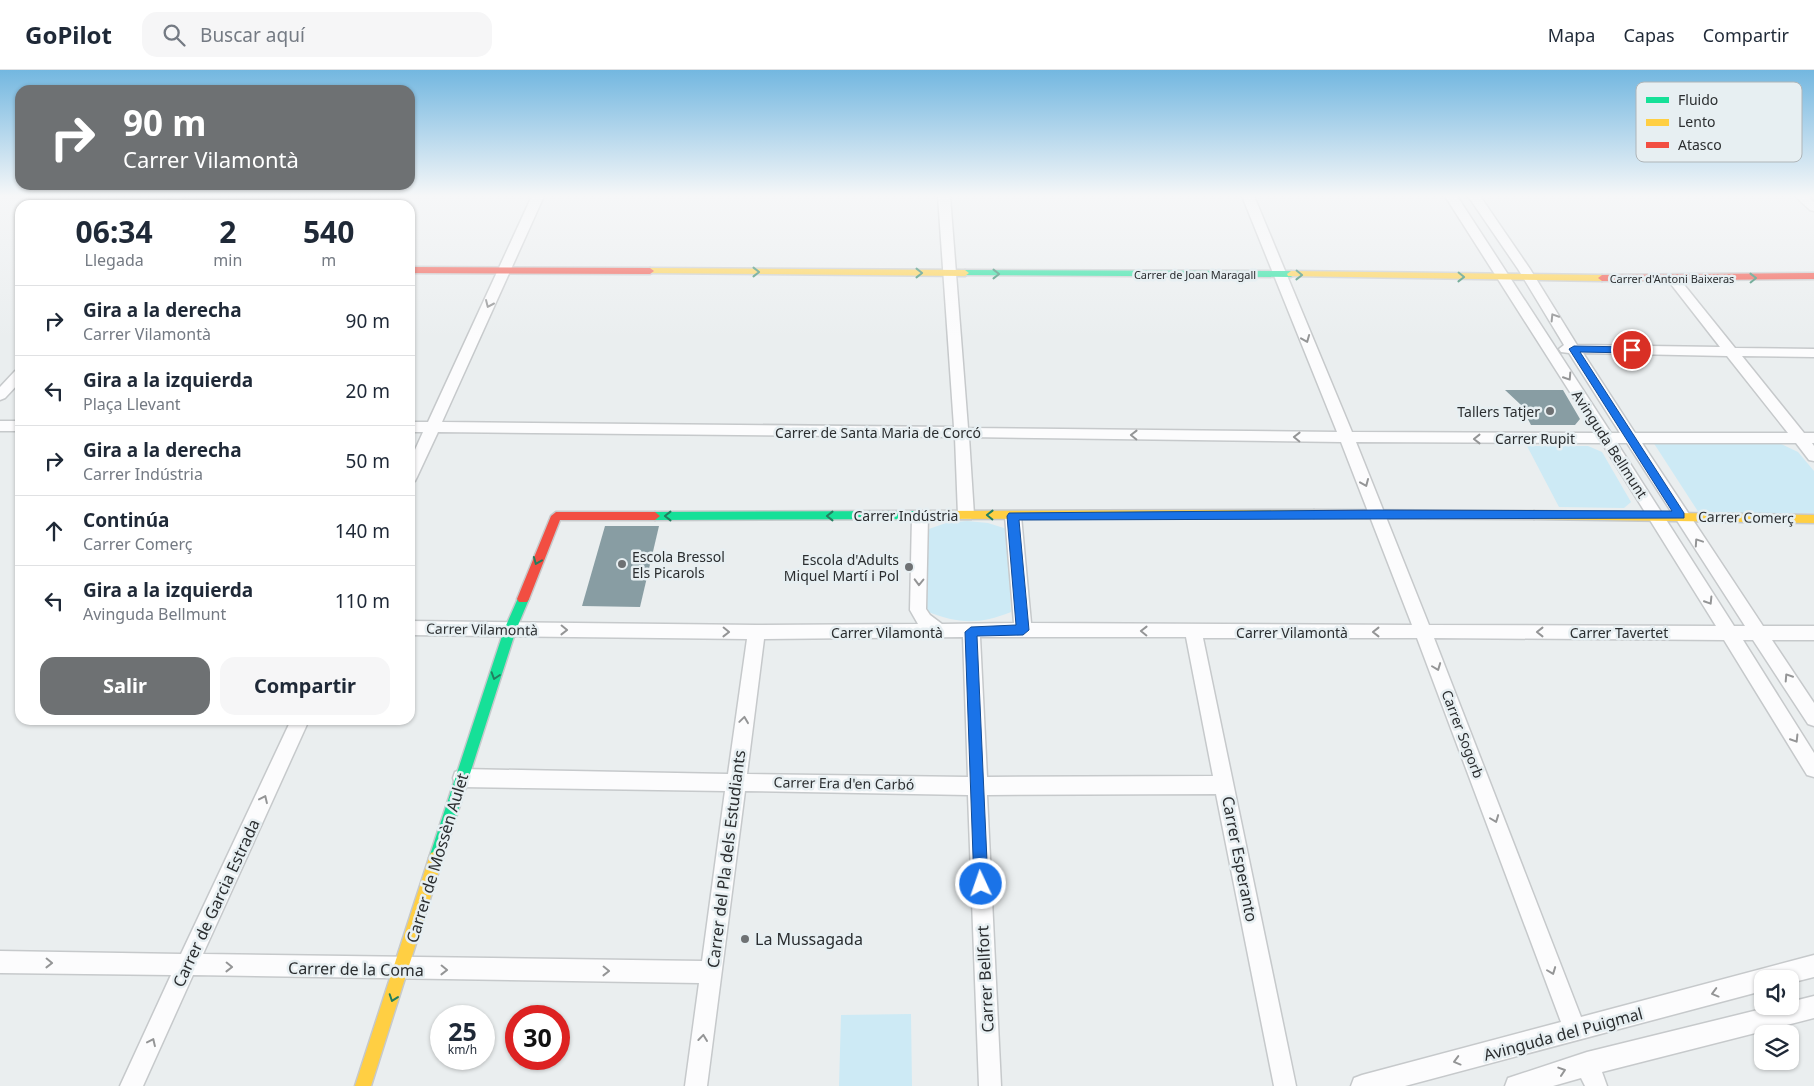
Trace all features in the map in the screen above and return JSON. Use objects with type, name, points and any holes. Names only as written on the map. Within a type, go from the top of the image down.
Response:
[{"type":"street","points":[[415,466],[516,243]]},
{"type":"street","points":[[946,243],[963,432],[966,515]]},
{"type":"street","name":"Carrer Sogorb","points":[[1267,243],[1378,514],[1575,1031]]},
{"type":"street","name":"Avinguda Bellmunt","points":[[1482,243],[1656,515],[1814,769]]},
{"type":"street","name":"Avinguda Bellmunt","points":[[1507,243],[1530,277],[1680,516],[1814,718]]},
{"type":"street","name":"Carrer de Joan Maragall","points":[[415,270],[1530,277]]},
{"type":"street","name":"Carrer d'Antoni Baixeras","points":[[1530,277],[1673,279],[1814,276]]},
{"type":"street","points":[[1673,279],[1814,456]]},
{"type":"street","points":[[1549,348],[1814,353]]},
{"type":"street","points":[[0,395],[15,379]]},
{"type":"street","points":[[0,406],[15,392]]},
{"type":"street","points":[[0,426],[15,426]]},
{"type":"street","name":"Carrer de Santa Maria de Corcó","points":[[415,427],[1346,438]]},
{"type":"street","name":"Carrer Rupit","points":[[1346,438],[1814,438]]},
{"type":"street","name":"Carrer Indústria","points":[[510,630],[556,516],[1378,514]]},
{"type":"street","name":"Carrer Comerç","points":[[1378,514],[1656,515],[1814,519]]},
{"type":"street","points":[[920,516],[918,610],[924,620],[939,631]]},
{"type":"street","points":[[1013,516],[1023,630]]},
{"type":"street","name":"Carrer Vilamontà","points":[[415,628],[756,632],[971,632],[1023,630],[1424,632]]},
{"type":"street","name":"Carrer de Mossèn Aulet","points":[[363,1086],[510,630]]},
{"type":"street","name":"Carrer del Pla dels Estudiants","points":[[696,1086],[756,632]]},
{"type":"street","name":"Carrer Bellfort","points":[[971,632],[990,1086]]},
{"type":"street","name":"Carrer Esperanto","points":[[1193,632],[1285,1086]]},
{"type":"street","name":"Carrer Tavertet","points":[[1424,632],[1814,633]]},
{"type":"street","name":"Carrer de Garcia Estrada","points":[[132,1086],[298,725]]},
{"type":"street","name":"Carrer Era d'en Carbó","points":[[462,778],[976,786],[1225,785]]},
{"type":"street","name":"Carrer de la Coma","points":[[0,962],[711,972]]},
{"type":"street","points":[[1799,970],[1814,966]]},
{"type":"street","name":"Avinguda del Puigmal","points":[[1362,1086],[1754,982]]},
{"type":"street","points":[[1516,1086],[1587,1063],[1628,1055],[1814,1007]]},
{"type":"street","points":[[1587,1063],[1596,1086]]},
{"type":"shaded area","points":[[1653,442],[1777,442],[1798,452],[1814,471],[1814,513],[1699,513]]},
{"type":"shaded area","points":[[1527,446],[1588,446],[1602,452],[1631,502],[1624,508],[1559,507]]},
{"type":"shaded area","points":[[967,521],[988,523],[1007,529],[1011,612],[988,619],[969,621],[949,618],[926,611],[926,530],[946,523]]},
{"type":"shaded area","points":[[911,1014],[912,1086],[839,1086],[841,1015]]},
{"type":"building","name":"Tallers Tatjer","points":[[1505,390],[1563,390],[1580,419],[1575,425],[1531,425],[1520,404]]},
{"type":"building","name":"Escola Bressol Els Picarols","points":[[605,526],[659,526],[640,607],[582,606]]},
{"type":"traffic: fast","points":[[965,273],[1291,274]]},
{"type":"traffic: fast","points":[[655,516],[919,515]]},
{"type":"traffic: fast","points":[[436,858],[510,630],[523,599]]},
{"type":"traffic: slow","points":[[650,271],[965,273]]},
{"type":"traffic: slow","points":[[1291,274],[1602,278]]},
{"type":"traffic: slow","points":[[919,515],[1314,514]]},
{"type":"traffic: slow","points":[[1534,515],[1814,519]]},
{"type":"traffic: slow","points":[[363,1086],[436,858]]},
{"type":"traffic: jam","points":[[415,270],[650,271]]},
{"type":"traffic: jam","points":[[1602,278],[1814,276]]},
{"type":"traffic: jam","points":[[1314,514],[1534,515]]},
{"type":"traffic: jam","points":[[523,599],[556,516],[655,516]]},
{"type":"place","name":"Tallers Tatjer","points":[[1550,411]]},
{"type":"place","name":"Escola Bressol Els Picarols","points":[[622,564]]},
{"type":"place","name":"Escola d'Adults Miquel Martí i Pol","points":[[909,567]]},
{"type":"place","name":"La Mussagada","points":[[745,939]]},
{"type":"route","points":[[981,884],[971,632],[1023,630],[1013,516],[1378,514],[1680,516],[1574,349],[1632,350]]}]
